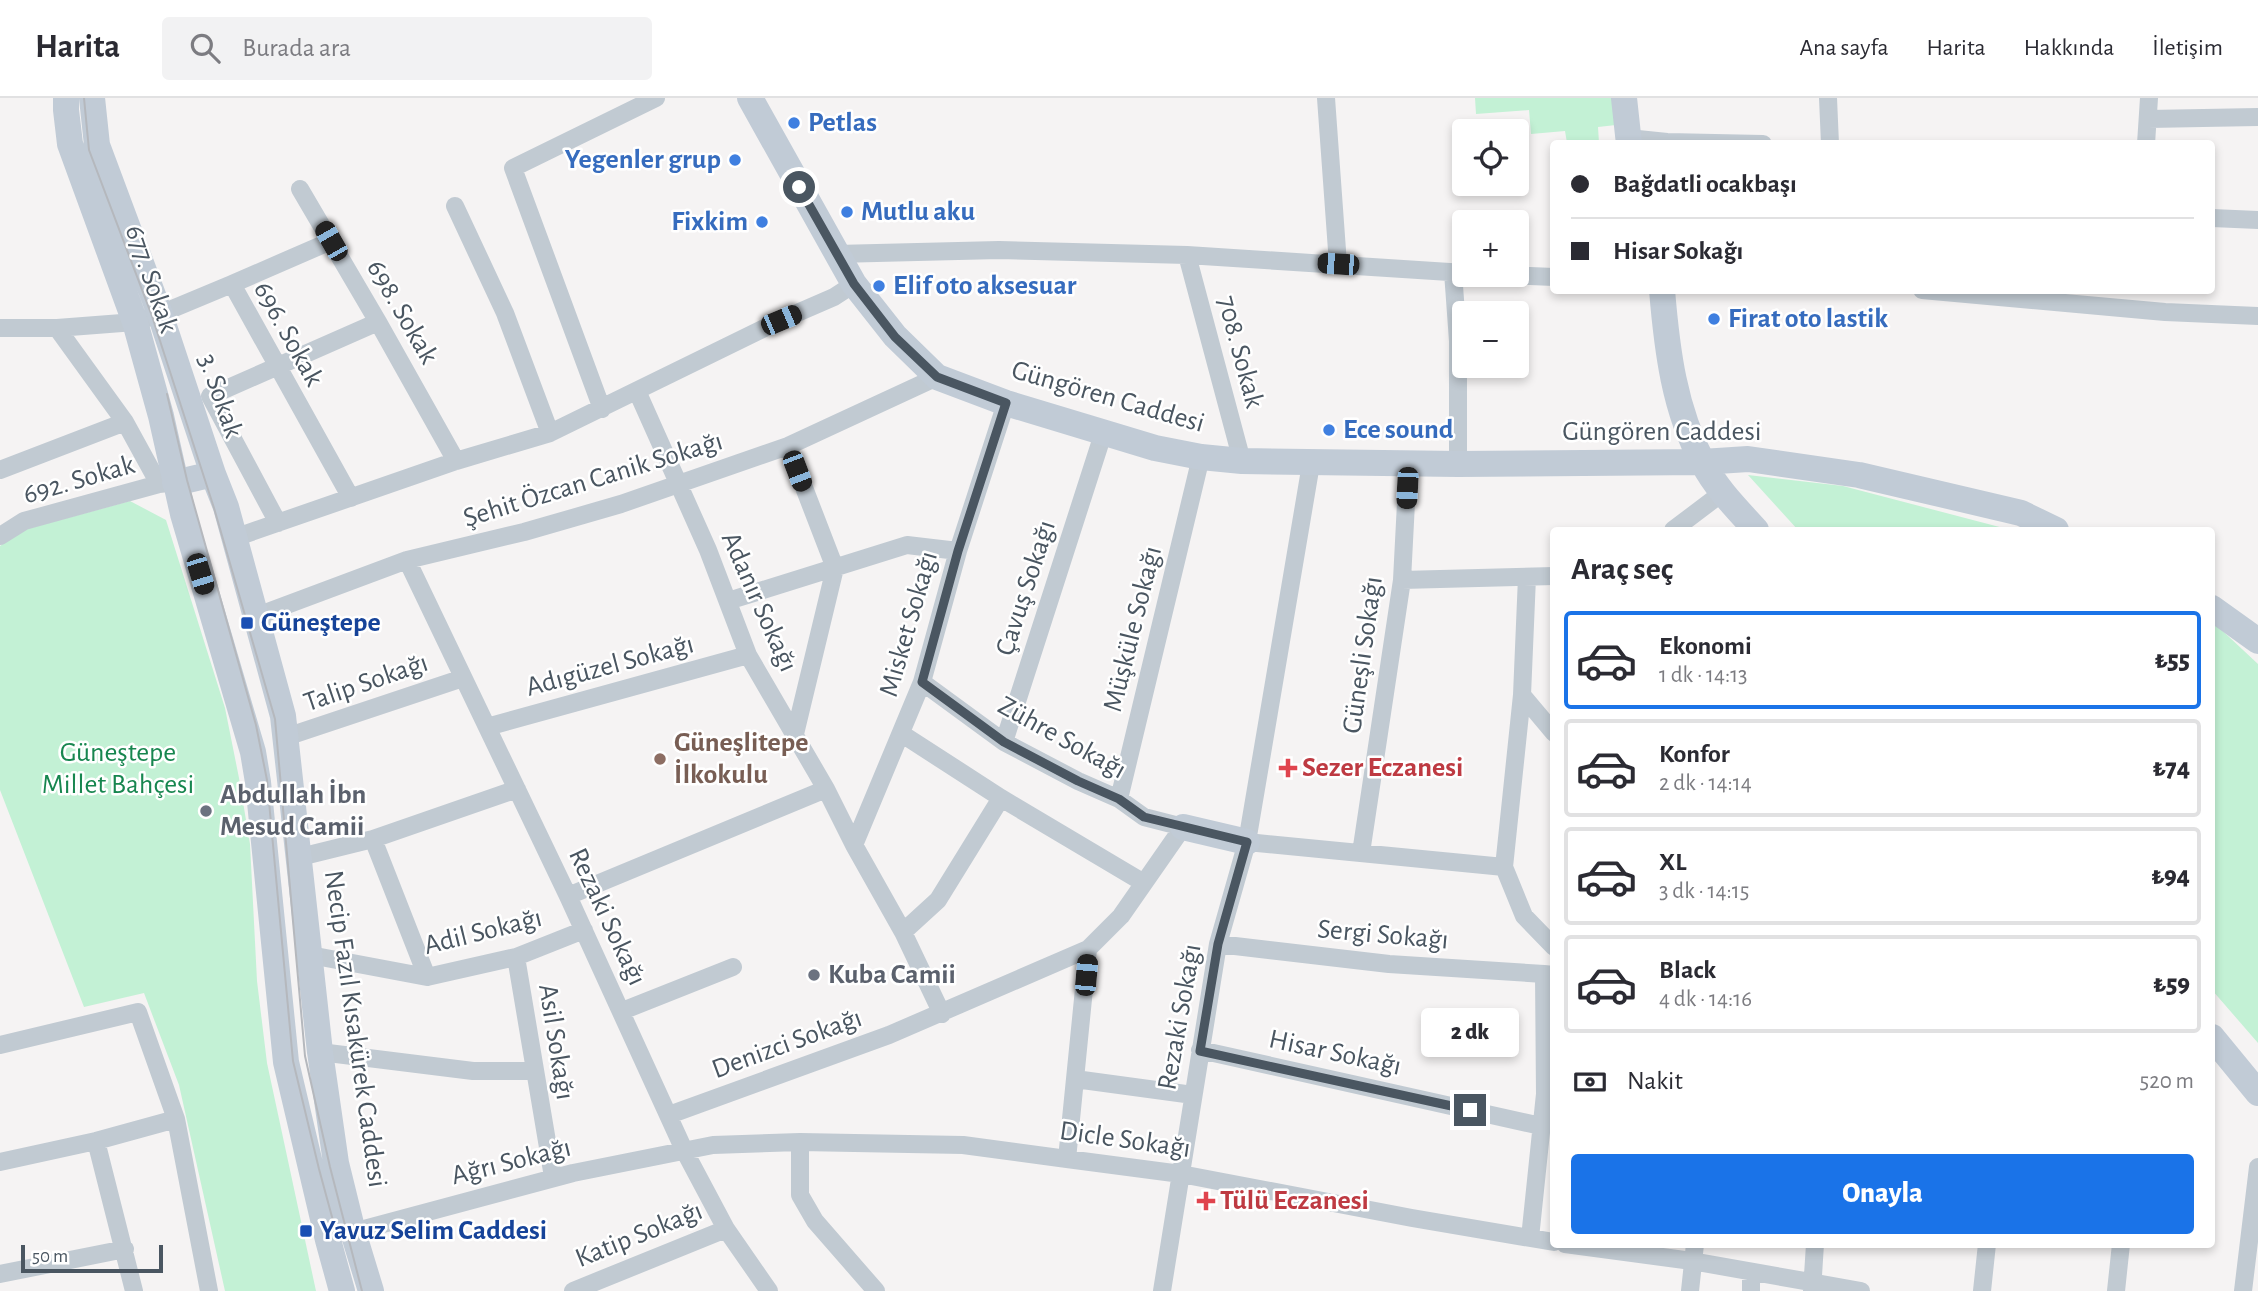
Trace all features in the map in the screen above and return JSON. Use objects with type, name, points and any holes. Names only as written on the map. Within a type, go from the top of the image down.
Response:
[{"type":"street","name":"677. Sokak","points":[[66,98],[70,144],[147,318],[161,416],[167,483]]},
{"type":"street","name":"3. Sokak","points":[[92,98],[97,145],[147,318],[213,474]]},
{"type":"street","points":[[603,409],[513,168],[656,98]]},
{"type":"street","name":"Güngören Caddesi","points":[[750,98],[854,284],[895,337],[937,377],[1005,408],[1101,441],[1155,448],[1200,464],[1242,461],[1458,464],[1702,462],[1748,459],[1859,475],[2021,513],[2050,527]]},
{"type":"street","points":[[1326,98],[1338,264]]},
{"type":"street","points":[[1624,98],[1629,140]]},
{"type":"street","points":[[1828,98],[1830,140]]},
{"type":"street","points":[[2146,140],[2149,98]]},
{"type":"street","points":[[2148,119],[2258,117]]},
{"type":"street","name":"698. Sokak","points":[[300,189],[456,461]]},
{"type":"street","points":[[455,206],[505,313],[550,433]]},
{"type":"street","points":[[2215,218],[2258,220]]},
{"type":"street","points":[[232,284],[331,241]]},
{"type":"street","points":[[836,254],[999,250],[1187,256],[1452,272]]},
{"type":"street","name":"708. Sokak","points":[[1187,256],[1242,461]]},
{"type":"street","points":[[1529,276],[1550,277]]},
{"type":"street","name":"696. Sokak","points":[[0,328],[58,328],[147,318],[232,284],[351,498]]},
{"type":"street","points":[[234,538],[456,461],[550,433],[781,320],[834,297],[854,284]]},
{"type":"street","points":[[1458,464],[1459,287]]},
{"type":"street","points":[[1662,294],[1676,398],[1702,462],[1722,492],[1753,527]]},
{"type":"street","points":[[1967,294],[2136,309],[2258,316]]},
{"type":"street","points":[[2136,309],[2137,294]]},
{"type":"street","points":[[278,523],[210,396],[378,322]]},
{"type":"street","points":[[58,328],[167,483],[253,752],[286,1062],[342,1291]]},
{"type":"street","name":"Şehit Özcan Canik Sokağı","points":[[257,616],[407,560],[524,532],[621,504],[788,446],[937,377]]},
{"type":"street","name":"Adanır Sokağı","points":[[637,391],[728,601],[748,656],[826,789],[903,932],[942,1014]]},
{"type":"street","name":"Misket Sokağı","points":[[854,845],[922,682],[958,551],[1005,408]]},
{"type":"street","points":[[0,470],[125,422]]},
{"type":"street","name":"Çavuş Sokağı","points":[[1004,742],[1101,441]]},
{"type":"street","points":[[788,446],[835,568],[795,734]]},
{"type":"street","name":"Müşküle Sokağı","points":[[1119,799],[1200,464]]},
{"type":"street","name":"Rezaki Sokağı","points":[[1161,1291],[1218,944],[1247,842],[1311,464]]},
{"type":"street","name":"Güneşli Sokağı","points":[[1361,853],[1402,580],[1408,464]]},
{"type":"street","points":[[167,483],[213,474]]},
{"type":"street","name":"Necip Fazıl Kısakürek Caddesi","points":[[213,474],[226,507],[283,716],[320,1052],[336,1163],[371,1291]]},
{"type":"street","name":"692. Sokak","points":[[0,536],[24,522],[167,483]]},
{"type":"street","points":[[1677,527],[1722,492]]},
{"type":"street","points":[[728,601],[907,545],[958,551]]},
{"type":"street","name":"Rezaki Sokağı","points":[[407,560],[584,930],[684,1150],[726,1228],[769,1291]]},
{"type":"street","points":[[1402,580],[1550,576]]},
{"type":"street","points":[[1527,577],[1522,695],[1504,867],[1524,916],[1550,943]]},
{"type":"street","points":[[2215,610],[2258,641]]},
{"type":"street","name":"Adıgüzel Sokağı","points":[[487,727],[748,656]]},
{"type":"street","name":"Talip Sokağı","points":[[286,737],[463,678]]},
{"type":"street","name":"Zühre Sokağı","points":[[922,682],[1004,742],[1119,799],[1144,817],[1183,827]]},
{"type":"street","points":[[1522,695],[1550,728]]},
{"type":"street","points":[[902,734],[1001,798],[1144,883]]},
{"type":"street","points":[[300,857],[373,839],[517,789]]},
{"type":"street","points":[[568,896],[826,789]]},
{"type":"street","points":[[903,932],[937,900],[1001,798]]},
{"type":"street","points":[[1183,827],[1247,842],[1504,867]]},
{"type":"street","name":"Denizci Sokağı","points":[[669,1115],[889,1035],[1088,949],[1121,916],[1183,827]]},
{"type":"street","points":[[373,839],[427,977]]},
{"type":"street","name":"Adil Sokağı","points":[[310,955],[427,977],[516,957],[584,930]]},
{"type":"street","name":"Sergi Sokağı","points":[[1218,944],[1389,964],[1549,975]]},
{"type":"street","points":[[1067,1158],[1088,949]]},
{"type":"street","name":"Asil Sokağı","points":[[516,957],[553,1177]]},
{"type":"street","points":[[621,1011],[733,967]]},
{"type":"street","points":[[1530,1238],[1545,1094],[1549,975]]},
{"type":"street","points":[[1,1041],[138,1013],[176,1119],[209,1291]]},
{"type":"street","points":[[2215,1041],[2258,1093]]},
{"type":"street","name":"Hisar Sokağı","points":[[1200,1051],[1541,1126]]},
{"type":"street","points":[[320,1052],[473,1071],[534,1071]]},
{"type":"street","points":[[1075,1079],[1193,1095]]},
{"type":"street","points":[[0,1162],[96,1141],[176,1119]]},
{"type":"street","points":[[96,1141],[134,1291]]},
{"type":"street","points":[[800,1142],[800,1195],[815,1221],[876,1291]]},
{"type":"street","name":"Dicle Sokağı","points":[[684,1150],[713,1145],[800,1142],[963,1145],[1181,1174],[1550,1241]]},
{"type":"street","name":"Ağrı Sokağı","points":[[353,1232],[553,1177],[684,1150]]},
{"type":"street","points":[[2243,1291],[2258,1167]]},
{"type":"street","name":"Katip Sokağı","points":[[573,1291],[726,1228]]},
{"type":"street","points":[[1622,1248],[1694,1253],[1751,1272],[1813,1287],[1861,1291]]},
{"type":"street","points":[[1813,1287],[1815,1248]]},
{"type":"street","points":[[1982,1291],[1987,1248]]},
{"type":"street","points":[[2116,1291],[2121,1248]]},
{"type":"street","points":[[0,1274],[125,1249]]},
{"type":"street","points":[[1690,1291],[1694,1253]]},
{"type":"street","points":[[1751,1272],[1751,1291]]},
{"type":"green space","points":[[1475,98],[1614,98],[1616,125],[1598,127],[1599,140],[1566,140],[1565,131],[1531,134],[1529,110],[1476,114]]},
{"type":"green space","points":[[1748,475],[1843,486],[2000,527],[1795,527]]},
{"type":"green space","name":"Güneştepe Millet Bahçesi","points":[[130,501],[166,520],[225,708],[250,844],[257,981],[267,1063],[316,1291],[225,1291],[179,1085],[144,993],[84,1007],[0,790],[0,546],[19,531]]},
{"type":"green space","points":[[2215,624],[2258,664],[2258,1043],[2215,993]]},
{"type":"tram line","points":[[84,98],[89,150],[152,316],[214,508],[275,719],[305,1056],[362,1291]]},
{"type":"tram line","points":[[167,394],[187,480],[256,725],[267,780],[293,1061],[338,1239]]},
{"type":"place","name":"Petlas","points":[[794,123]]},
{"type":"place","name":"Yegenler grup","points":[[735,160]]},
{"type":"place","name":"Mutlu aku","points":[[847,212]]},
{"type":"place","name":"Fixkim","points":[[762,222]]},
{"type":"place","name":"Elif oto aksesuar","points":[[879,286]]},
{"type":"place","name":"Firat oto lastik","points":[[1714,319]]},
{"type":"place","name":"Ece sound","points":[[1329,430]]},
{"type":"place","name":"Güneştepe","points":[[247,623]]},
{"type":"place","name":"Güneşlitepe İlkokulu","points":[[660,759]]},
{"type":"place","name":"Sezer Eczanesi","points":[[1288,768]]},
{"type":"place","name":"Abdullah İbn Mesud Camii","points":[[206,811]]},
{"type":"place","name":"Kuba Camii","points":[[814,975]]},
{"type":"place","name":"Tülü Eczanesi","points":[[1206,1201]]},
{"type":"place","name":"Yavuz Selim Caddesi","points":[[306,1231]]},
{"type":"route","points":[[799,187],[854,284],[895,337],[937,377],[1006,403],[958,551],[922,682],[1004,742],[1119,799],[1144,817],[1247,842],[1218,944],[1200,1051],[1470,1110]]}]
